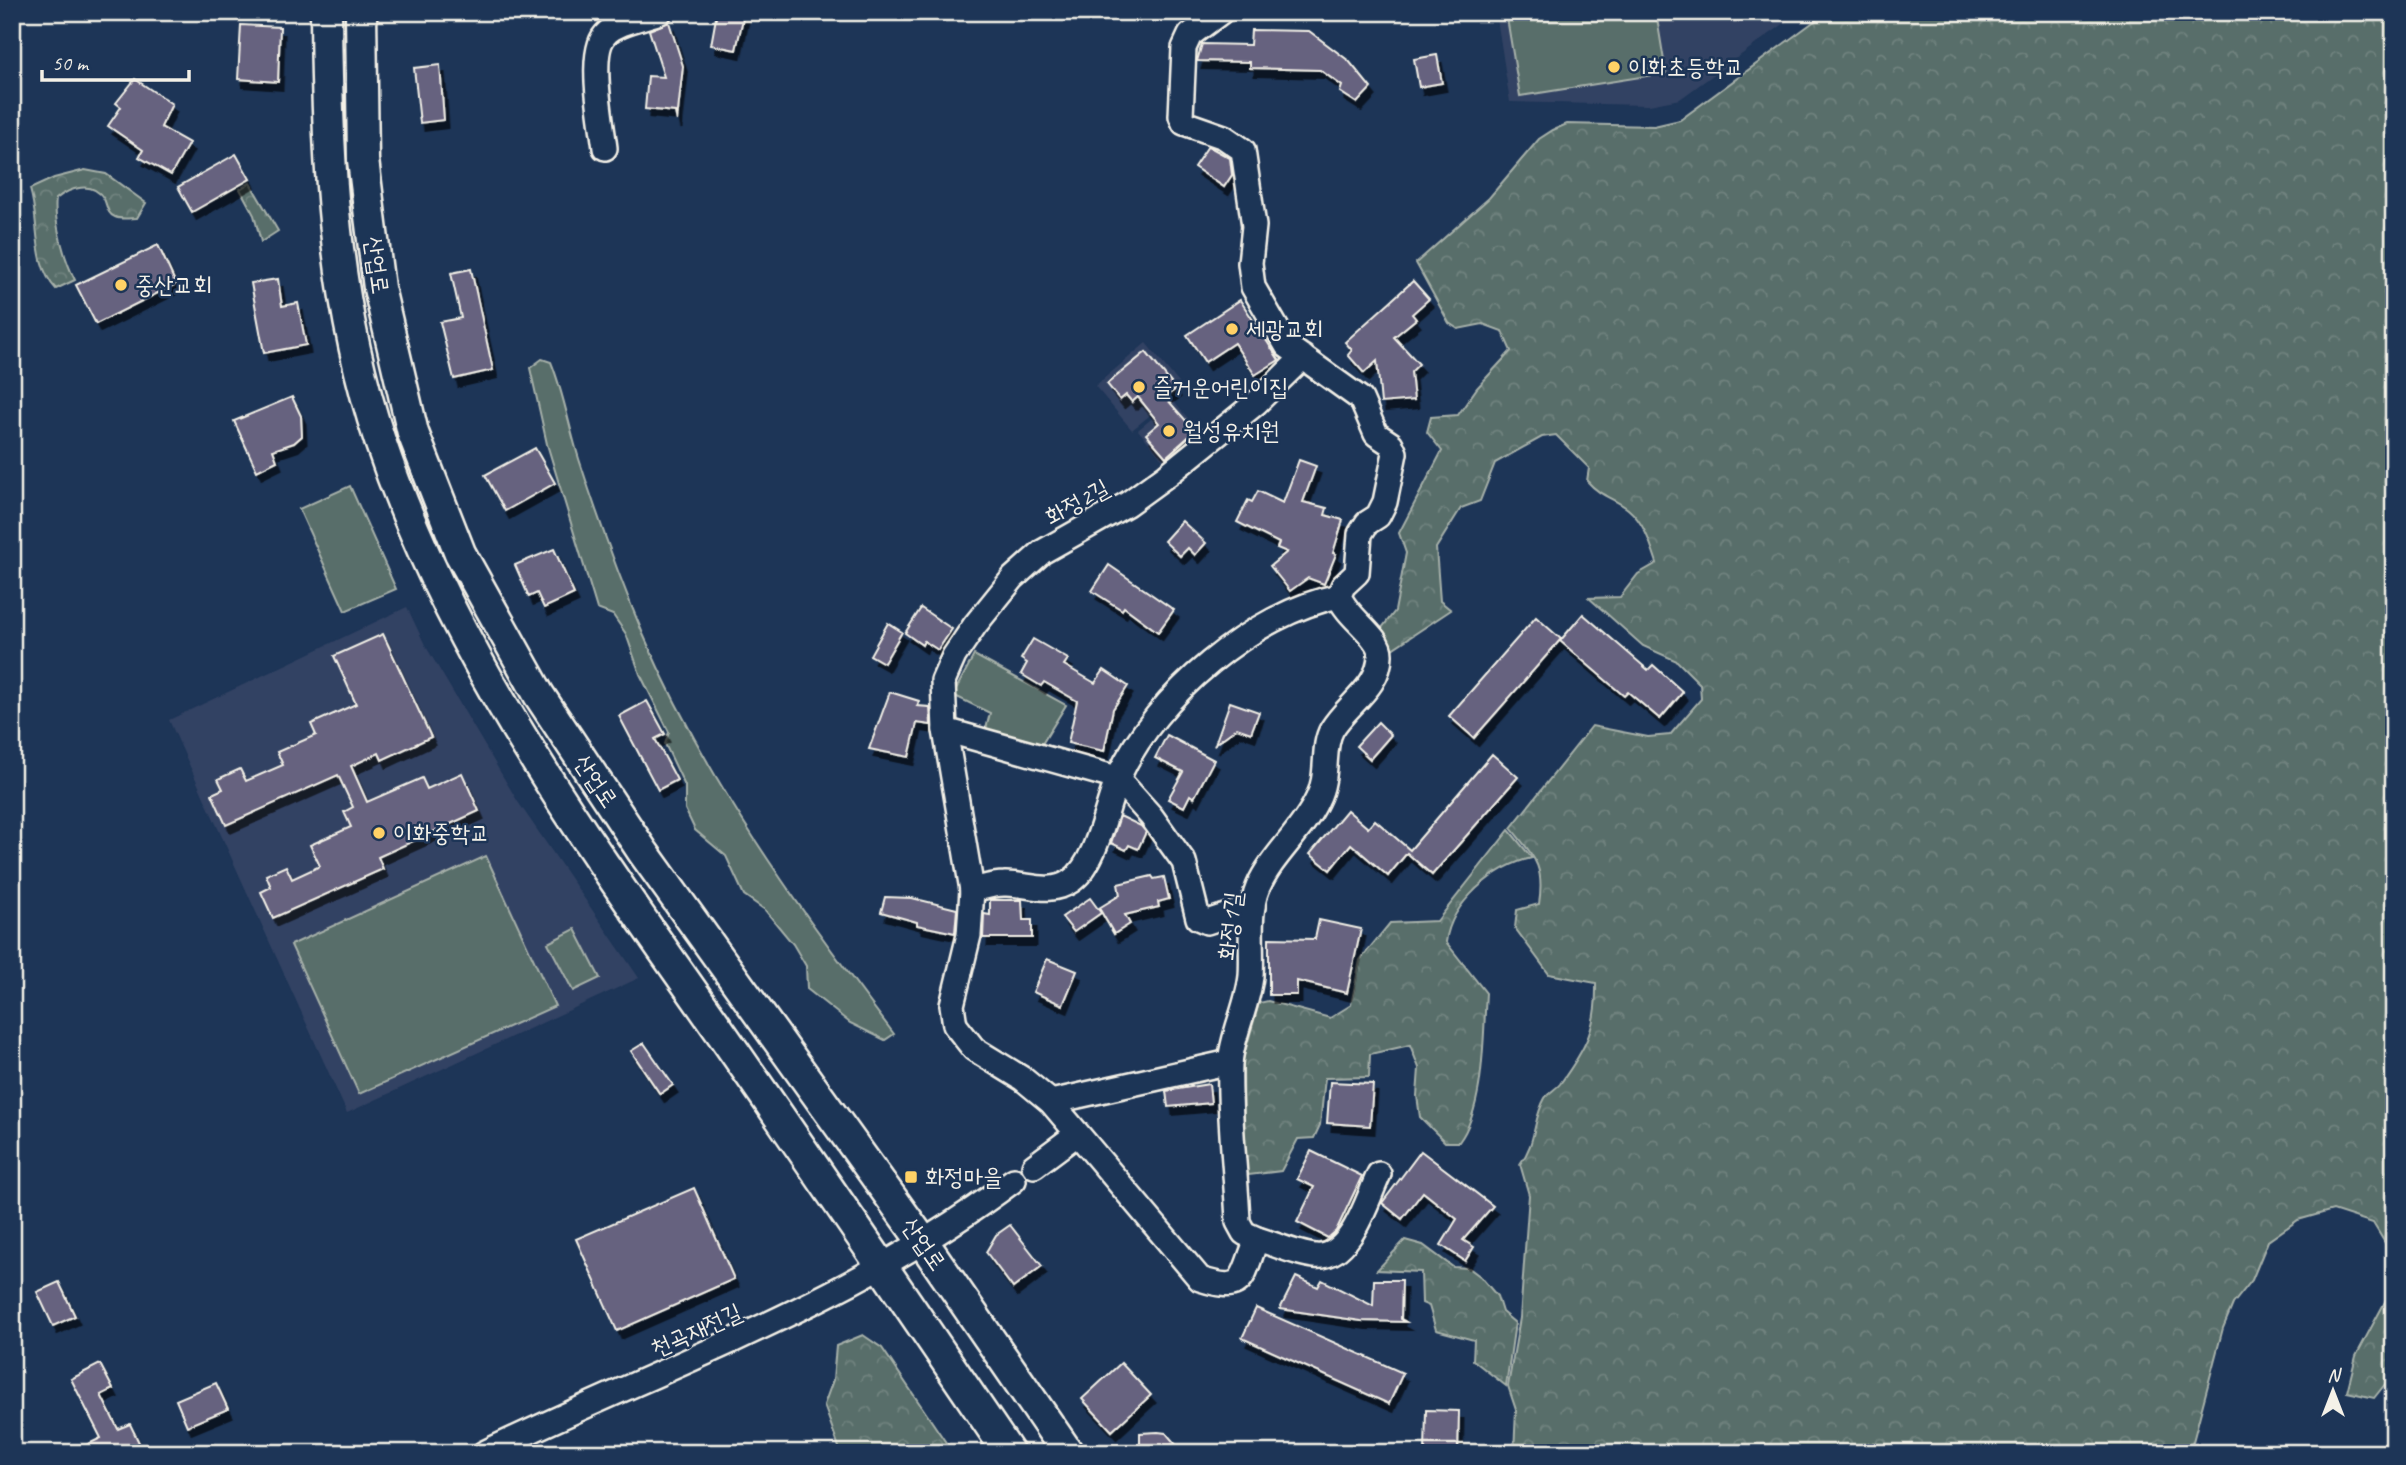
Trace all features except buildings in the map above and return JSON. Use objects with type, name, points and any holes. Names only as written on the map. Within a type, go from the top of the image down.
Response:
[{"type":"main road","name":"산업로","points":[[326,12],[328,159],[342,290],[379,439],[427,565],[508,716],[606,871],[883,1267],[1009,1453]]},
{"type":"main road","name":"산업로","points":[[361,12],[363,160],[379,288],[413,433],[460,553],[539,695],[643,852],[923,1242],[1068,1453]]},
{"type":"street","points":[[605,148],[597,66],[600,44],[614,29],[660,12]]},
{"type":"street","points":[[972,890],[1000,883],[1047,889],[1071,881],[1082,869],[1093,847],[1117,778],[1146,728],[1184,687],[1254,630],[1298,607],[1339,596],[1343,586],[1357,573],[1360,534],[1367,523],[1378,516],[1385,502],[1395,453],[1391,444],[1376,434],[1361,399],[1287,346],[1253,287],[1250,264],[1254,226],[1243,150],[1224,137],[1184,123],[1181,116],[1184,48],[1190,35],[1221,12]]},
{"type":"street","name":"화정2길","points":[[1051,1102],[1023,1079],[974,1049],[956,1025],[952,1004],[969,936],[972,890],[945,730],[943,681],[950,664],[975,625],[1013,578],[1042,552],[1128,504],[1167,475],[1256,403],[1303,357]]},
{"type":"street","name":"화정1길","points":[[1257,1239],[1244,1233],[1238,1222],[1230,1062],[1249,995],[1253,908],[1258,887],[1318,800],[1327,769],[1327,739],[1334,725],[1374,680],[1380,666],[1381,652],[1376,641],[1352,618],[1339,596]]},
{"type":"street","points":[[945,730],[1117,778],[1151,816],[1184,862],[1198,918],[1207,922],[1253,908]]},
{"type":"street","points":[[1230,1062],[1051,1102],[1200,1279],[1225,1287],[1234,1285],[1241,1278],[1257,1239],[1315,1256],[1339,1250],[1348,1238],[1380,1174]]},
{"type":"street","points":[[1034,1166],[1077,1133]]},
{"type":"street","name":"천곡재전길","points":[[484,1453],[718,1349],[883,1267],[1014,1180]]},
{"type":"shaded area","name":"이화초등학교","points":[[1496,12],[1800,12],[1680,99],[1649,105],[1510,102]]},
{"type":"shaded area","name":"즐거운어린이집","points":[[1146,343],[1183,388],[1132,430],[1095,386]]},
{"type":"shaded area","name":"월성유치원","points":[[1173,401],[1200,432],[1165,462],[1138,430]]},
{"type":"shaded area","name":"이화중학교","points":[[407,607],[425,645],[518,802],[639,978],[347,1113],[169,720]]},
{"type":"green space","points":[[1506,12],[1656,12],[1666,73],[1520,96]]},
{"type":"green space","points":[[1827,12],[2394,12],[2394,1283],[2390,1251],[2373,1223],[2333,1210],[2298,1220],[2268,1241],[2252,1280],[2233,1304],[2223,1328],[2190,1453],[1514,1453],[1516,1410],[1508,1386],[1520,1318],[1529,1195],[1520,1164],[1529,1148],[1545,1098],[1560,1084],[1588,1037],[1594,1013],[1596,983],[1549,974],[1515,928],[1517,910],[1539,904],[1540,880],[1536,862],[1511,828],[1592,726],[1648,737],[1670,735],[1701,699],[1700,684],[1677,661],[1643,646],[1589,598],[1620,597],[1638,574],[1657,563],[1646,534],[1634,514],[1597,491],[1587,481],[1589,468],[1556,435],[1542,437],[1495,463],[1480,501],[1461,508],[1436,548],[1440,601],[1451,610],[1389,651],[1378,633],[1395,611],[1406,553],[1399,533],[1442,451],[1427,432],[1431,417],[1458,415],[1477,388],[1511,351],[1502,331],[1483,324],[1458,329],[1449,323],[1416,263],[1489,198],[1539,139],[1553,130],[1567,124],[1654,126],[1680,120]]},
{"type":"green space","points":[[85,170],[106,174],[146,203],[137,218],[123,219],[110,214],[104,199],[94,189],[74,189],[56,199],[56,218],[61,240],[75,280],[56,289],[43,267],[30,189],[54,178]]},
{"type":"green space","points":[[250,183],[278,231],[261,242],[254,215],[240,189]]},
{"type":"green space","points":[[542,359],[551,362],[579,459],[609,547],[643,634],[668,688],[695,740],[756,842],[823,939],[894,1034],[885,1040],[850,1023],[807,989],[806,966],[793,944],[765,910],[744,895],[726,856],[695,830],[685,809],[685,786],[665,744],[669,732],[640,674],[626,634],[613,615],[597,609],[547,444],[530,368]]},
{"type":"green space","points":[[350,486],[396,589],[345,611],[299,509]]},
{"type":"green space","points":[[974,655],[1066,705],[1042,744],[986,729],[990,713],[953,695]]},
{"type":"green space","points":[[1509,830],[1532,858],[1503,869],[1477,888],[1456,914],[1446,942],[1486,993],[1478,1091],[1468,1127],[1459,1142],[1445,1142],[1420,1117],[1417,1096],[1419,1068],[1410,1045],[1370,1054],[1369,1077],[1325,1078],[1320,1125],[1314,1138],[1298,1139],[1281,1171],[1249,1175],[1244,1165],[1243,1059],[1259,1003],[1268,1001],[1330,1018],[1351,1005],[1360,960],[1390,923],[1437,921]]},
{"type":"green space","points":[[486,856],[555,1006],[359,1094],[291,945]]},
{"type":"green space","points":[[575,929],[600,978],[573,991],[548,943]]},
{"type":"green space","points":[[1405,1240],[1423,1245],[1453,1267],[1469,1268],[1481,1277],[1497,1296],[1502,1312],[1515,1323],[1506,1386],[1473,1360],[1474,1340],[1436,1330],[1429,1306],[1422,1303],[1421,1272],[1377,1270]]},
{"type":"green space","points":[[2394,1285],[2394,1373],[2374,1398],[2347,1392],[2356,1356]]},
{"type":"green space","points":[[863,1335],[882,1348],[953,1453],[841,1453],[824,1405],[833,1380],[836,1346]]},
{"type":"place","name":"이화초등학교","points":[[1614,67]]},
{"type":"place","name":"중산교회","points":[[121,285]]},
{"type":"place","name":"세광교회","points":[[1232,329]]},
{"type":"place","name":"즐거운어린이집","points":[[1139,387]]},
{"type":"place","name":"월성유치원","points":[[1169,431]]},
{"type":"place","name":"이화중학교","points":[[379,833]]},
{"type":"place","name":"화정마을","points":[[911,1177]]}]
